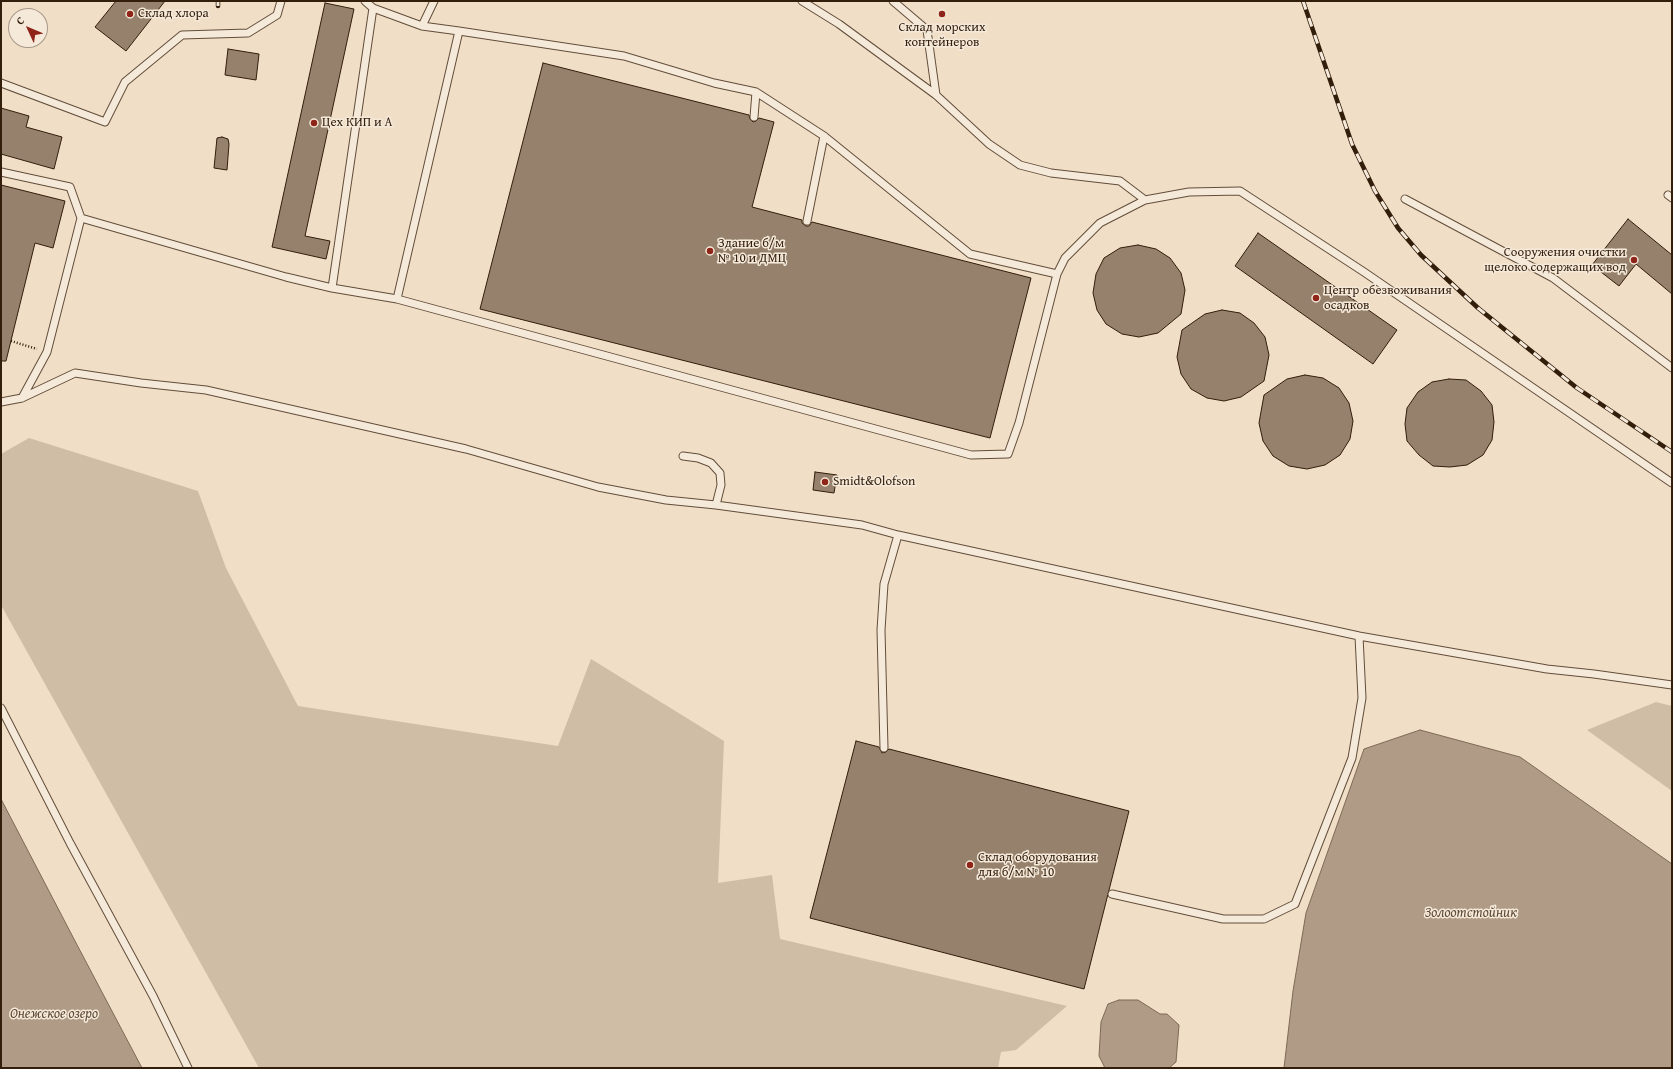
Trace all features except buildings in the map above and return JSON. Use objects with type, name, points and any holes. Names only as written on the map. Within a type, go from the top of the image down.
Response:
[{"type":"lane","points":[[1,83],[105,122],[125,82],[182,36],[248,33],[278,15],[281,1]]},
{"type":"lane","points":[[365,1],[373,8],[422,26],[624,56],[714,83],[756,92],[824,136],[970,254],[1057,274]]},
{"type":"lane","points":[[422,26],[434,1]]},
{"type":"lane","points":[[802,1],[839,24],[936,95],[989,144],[1020,165],[1051,173],[1120,181],[1145,200]]},
{"type":"lane","points":[[893,1],[926,30],[936,95]]},
{"type":"lane","points":[[332,288],[373,8]]},
{"type":"lane","points":[[397,299],[459,31]]},
{"type":"lane","points":[[754,117],[756,92]]},
{"type":"lane","points":[[807,221],[824,136]]},
{"type":"lane","points":[[1,172],[70,187],[81,218],[47,352],[22,398]]},
{"type":"lane","points":[[81,218],[286,277],[332,288],[397,299],[971,455],[1008,454],[1019,423],[1057,274],[1065,258],[1100,224],[1145,200],[1189,192],[1240,191],[1364,272],[1672,482]]},
{"type":"lane","points":[[1405,199],[1553,278],[1672,368]]},
{"type":"lane","points":[[1,402],[22,398],[75,374],[206,390],[466,449],[598,487],[666,500],[716,505],[862,525],[898,535],[1359,636],[1547,669],[1672,685]]},
{"type":"lane","points":[[683,456],[698,458],[711,464],[720,473],[721,485],[716,505]]},
{"type":"lane","points":[[884,748],[881,630],[884,584],[898,535]]},
{"type":"lane","points":[[1112,894],[1223,919],[1264,919],[1295,904],[1352,758],[1362,698],[1359,636]]},
{"type":"lane","points":[[1,708],[70,843],[153,996],[188,1068]]},
{"type":"path","points":[[10,341],[47,352]]},
{"type":"shaded area","points":[[29,438],[198,491],[226,568],[298,706],[558,746],[591,659],[724,741],[718,883],[772,875],[780,939],[1067,1006],[1016,1050],[1001,1052],[998,1068],[259,1068],[1,605],[1,454]]},
{"type":"shaded area","points":[[1656,702],[1672,706],[1672,791],[1587,730]]},
{"type":"water","name":"Золоотстойник","points":[[1420,730],[1520,757],[1672,864],[1672,1068],[1284,1068],[1293,991],[1306,913],[1364,749]]},
{"type":"water","name":"Онежское озеро","points":[[1,799],[75,941],[142,1068],[1,1068]]},
{"type":"water","points":[[1119,1000],[1138,1000],[1160,1014],[1167,1014],[1179,1025],[1176,1062],[1169,1068],[1105,1068],[1099,1056],[1101,1022],[1108,1004]]},
{"type":"railway","points":[[218,1],[218,6]]},
{"type":"railway","points":[[1303,1],[1352,144],[1375,191],[1398,228],[1421,255],[1478,308],[1577,388],[1672,452]]},
{"type":"place","name":"Склад хлора","points":[[130,14]]},
{"type":"place","name":"Склад морских контейнеров","points":[[942,14]]},
{"type":"place","name":"Цех КИП и А","points":[[314,123]]},
{"type":"place","name":"Здание б/м № 10 и ДМЦ","points":[[710,251]]},
{"type":"place","name":"Сооружения очистки щелоко содержащих вод","points":[[1634,260]]},
{"type":"place","name":"Центр обезвоживания осадков","points":[[1316,298]]},
{"type":"place","name":"Smidt&Olofson","points":[[825,482]]},
{"type":"place","name":"Склад оборудования для б/м № 10","points":[[970,865]]}]
